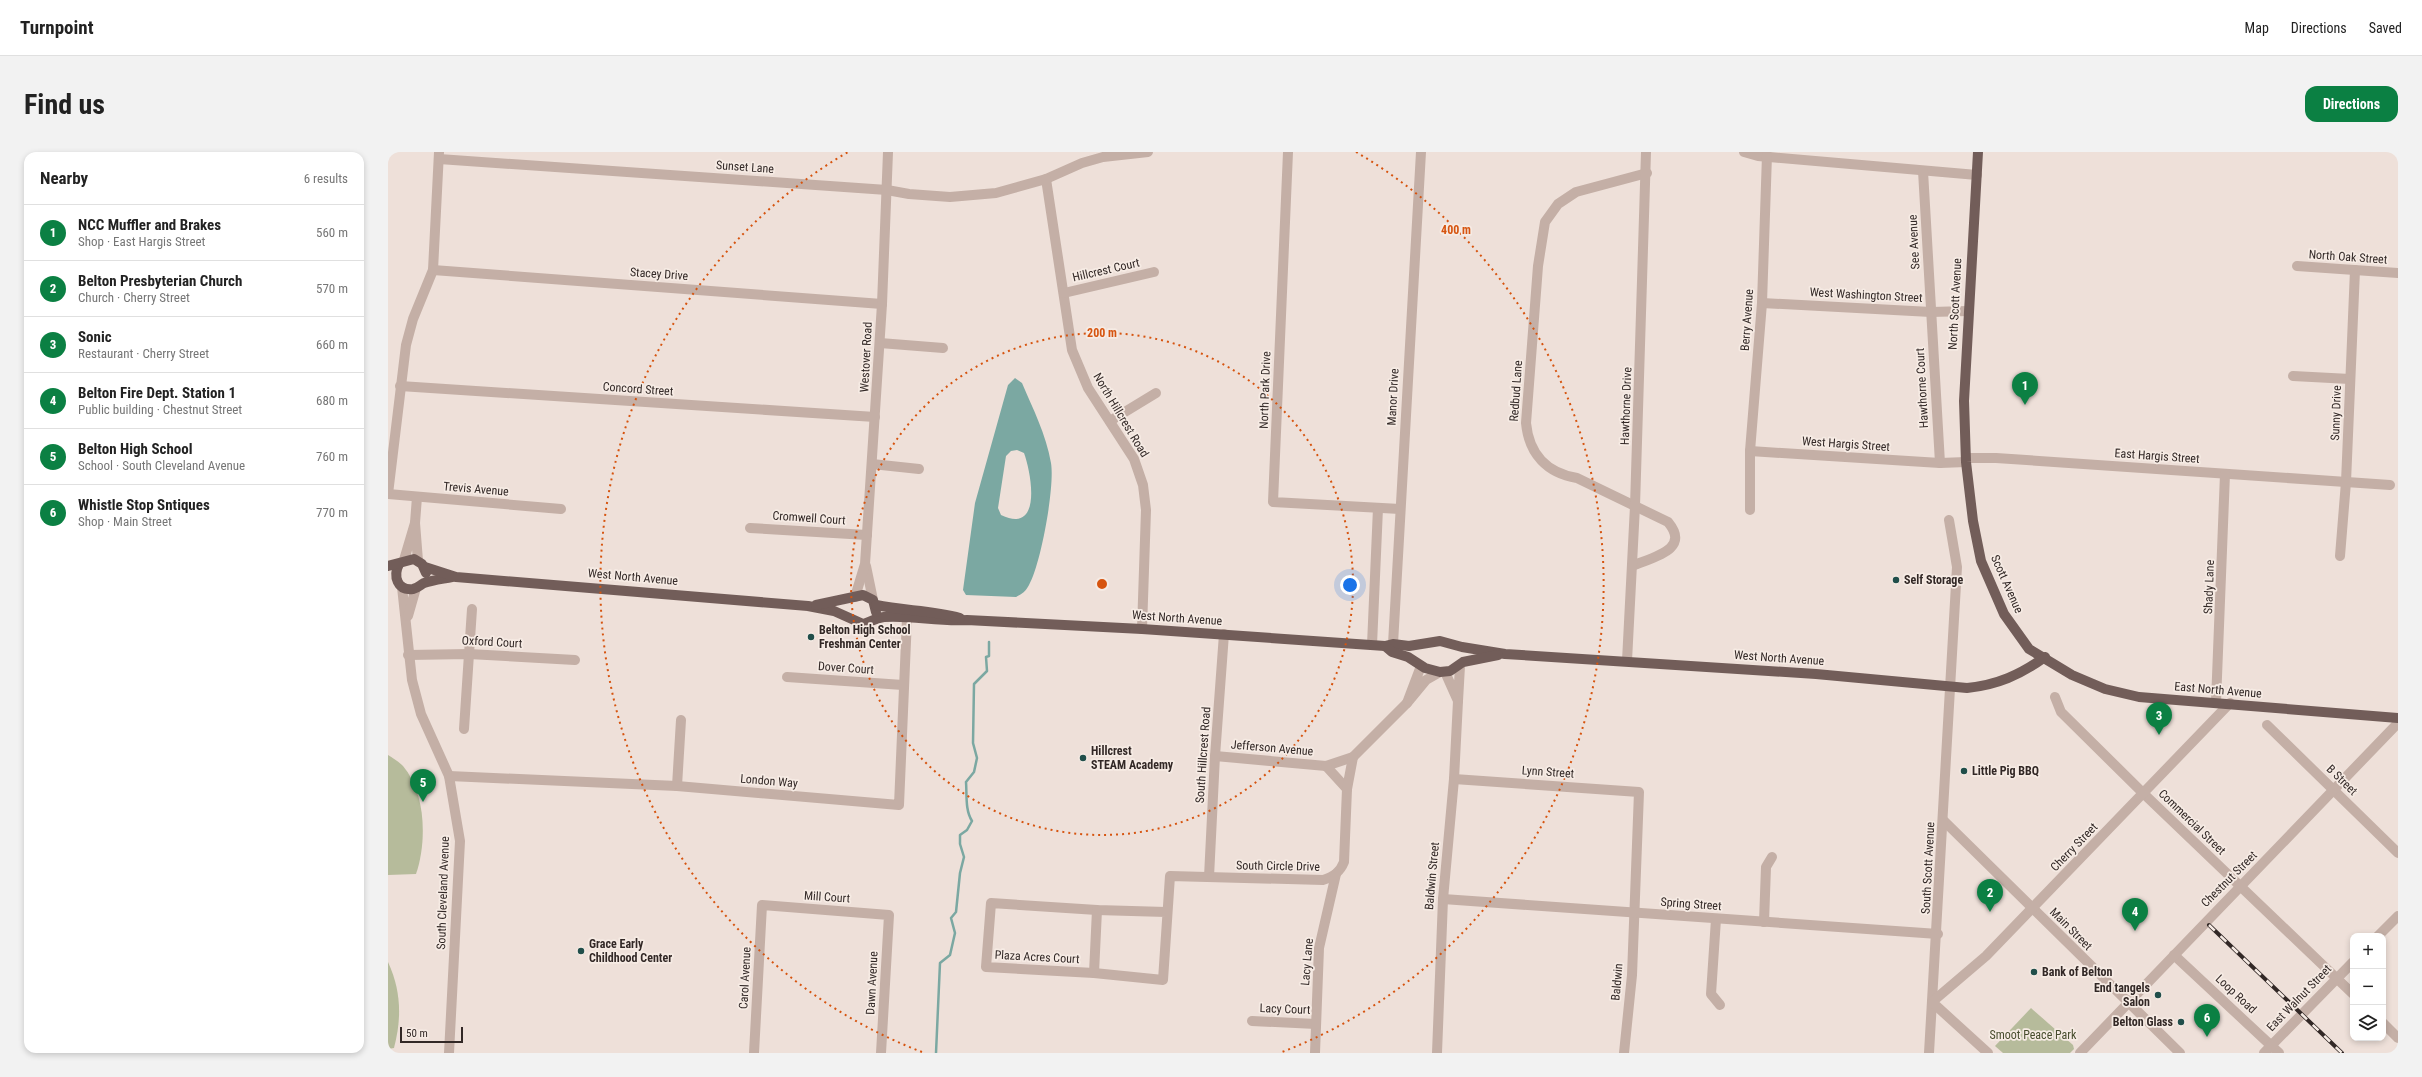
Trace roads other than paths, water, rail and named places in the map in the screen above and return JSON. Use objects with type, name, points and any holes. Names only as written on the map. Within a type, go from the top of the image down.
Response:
[{"type":"main road","name":"North Scott Avenue","points":[[1966,460],[1964,401],[1978,152]]},
{"type":"main road","name":"Scott Avenue","points":[[1966,460],[1975,535],[1986,577],[2004,614],[2020,638],[2029,649],[2044,657]]},
{"type":"main road","name":"West North Avenue","points":[[388,566],[402,562],[421,564],[456,577],[808,606],[834,611],[859,623],[883,617],[944,622],[967,620],[1142,629],[1372,645],[1421,645],[1440,641],[1462,647],[1505,654],[1627,661],[1949,685],[1967,688],[1994,684],[2025,671],[2044,657]]},
{"type":"main road","points":[[402,562],[392,577],[402,587]]},
{"type":"main road","points":[[419,586],[426,576],[421,564]]},
{"type":"main road","name":"West North Avenue","points":[[402,587],[419,586],[456,577]]},
{"type":"main road","name":"West North Avenue","points":[[808,606],[863,595],[875,603],[907,611],[944,614],[967,620]]},
{"type":"main road","points":[[851,618],[849,604],[855,597]]},
{"type":"main road","points":[[871,620],[876,614],[875,603]]},
{"type":"main road","name":"West North Avenue","points":[[1389,645],[1392,652],[1442,672],[1462,664],[1505,654]]},
{"type":"main road","points":[[1420,664],[1416,654],[1421,645]]},
{"type":"main road","points":[[1462,647],[1464,652],[1462,664]]},
{"type":"main road","name":"East North Avenue","points":[[2044,657],[2072,675],[2105,689],[2139,697],[2230,703],[2398,718]]},
{"type":"street","name":"Westover Road","points":[[855,597],[865,564],[880,343],[888,152]]},
{"type":"street","points":[[1046,179],[1082,163],[1104,157],[1148,152]]},
{"type":"street","name":"North Park Drive","points":[[1288,152],[1273,502],[1400,509]]},
{"type":"street","name":"Manor Drive","points":[[1389,645],[1400,509],[1421,152]]},
{"type":"street","name":"Hawthorne Drive","points":[[1627,661],[1635,506],[1647,173],[1646,152]]},
{"type":"street","points":[[1744,152],[1758,156],[1766,155],[1976,175]]},
{"type":"street","name":"Sunset Lane","points":[[439,155],[886,190],[932,197],[973,196],[1018,188],[1046,179]]},
{"type":"street","points":[[388,494],[406,345],[413,319],[433,270],[439,155]]},
{"type":"street","name":"Berry Avenue","points":[[1750,510],[1750,451],[1762,303],[1766,155]]},
{"type":"street","name":"See Avenue","points":[[1923,171],[1931,312]]},
{"type":"street","name":"Redbud Lane","points":[[1632,566],[1672,549],[1677,539],[1675,530],[1668,522],[1577,478],[1567,476],[1549,467],[1532,448],[1526,424],[1538,266],[1545,222],[1558,204],[1576,192],[1647,173]]},
{"type":"street","name":"North Hillcrest Road","points":[[1046,179],[1064,293],[1068,334],[1077,363],[1088,388],[1134,459],[1143,485],[1146,510],[1142,629]]},
{"type":"street","name":"North Oak Street","points":[[2297,266],[2398,273]]},
{"type":"street","name":"Stacey Drive","points":[[433,270],[882,304]]},
{"type":"street","name":"Sunny Drive","points":[[2340,556],[2346,482],[2355,270]]},
{"type":"street","name":"Hillcrest Court","points":[[1064,293],[1154,272]]},
{"type":"street","name":"West Washington Street","points":[[1762,303],[1931,312],[1968,311]]},
{"type":"street","name":"Hawthorne Court","points":[[1931,312],[1940,463]]},
{"type":"street","points":[[880,343],[943,348]]},
{"type":"street","points":[[2293,376],[2350,379]]},
{"type":"street","name":"Concord Street","points":[[400,386],[875,417]]},
{"type":"street","points":[[1110,421],[1156,393]]},
{"type":"street","name":"West Hargis Street","points":[[1750,451],[1940,463],[1966,460]]},
{"type":"street","name":"East Hargis Street","points":[[1966,460],[1996,458],[2390,485]]},
{"type":"street","points":[[872,464],[919,469]]},
{"type":"street","name":"Shady Lane","points":[[2216,702],[2225,474]]},
{"type":"street","name":"Trevis Avenue","points":[[388,494],[561,509]]},
{"type":"street","points":[[417,497],[415,523],[421,564]]},
{"type":"street","points":[[1372,645],[1378,508]]},
{"type":"street","points":[[1949,520],[1957,567],[1949,685]]},
{"type":"street","points":[[402,562],[415,523]]},
{"type":"street","name":"Cromwell Court","points":[[750,528],[867,535]]},
{"type":"street","name":"Westover Road","points":[[865,564],[875,603]]},
{"type":"street","name":"South Cleveland Avenue","points":[[407,622],[419,586]]},
{"type":"street","name":"South Cleveland Avenue","points":[[402,587],[407,622],[408,655],[412,680],[421,714],[449,776],[460,841],[449,1053]]},
{"type":"street","points":[[464,730],[472,609]]},
{"type":"street","name":"London Way","points":[[449,776],[677,786],[899,805],[907,618]]},
{"type":"street","name":"South Hillcrest Road","points":[[1209,877],[1215,756],[1224,634]]},
{"type":"street","name":"Oxford Court","points":[[408,655],[469,654],[575,660]]},
{"type":"street","points":[[1407,703],[1420,664]]},
{"type":"street","name":"Baldwin Street","points":[[1437,1053],[1443,899],[1454,779],[1458,701],[1462,664]]},
{"type":"street","points":[[1353,757],[1407,703],[1426,680],[1442,672]]},
{"type":"street","name":"Baldwin Street","points":[[1442,672],[1458,701]]},
{"type":"street","name":"Dover Court","points":[[786,677],[904,685]]},
{"type":"street","name":"South Scott Avenue","points":[[1929,1053],[1938,934],[1949,685]]},
{"type":"street","name":"Commercial Street","points":[[2055,698],[2061,712],[2144,794],[2350,991]]},
{"type":"street","name":"Cherry Street","points":[[1932,1002],[1986,956],[2144,794],[2230,703]]},
{"type":"street","points":[[677,786],[681,720]]},
{"type":"street","name":"Chestnut Street","points":[[2080,1053],[2398,723]]},
{"type":"street","name":"B Street","points":[[2267,725],[2398,853]]},
{"type":"street","name":"Jefferson Avenue","points":[[1215,756],[1326,766],[1353,757]]},
{"type":"street","name":"South Circle Drive","points":[[1170,876],[1323,880],[1336,874],[1344,862],[1347,789],[1353,757]]},
{"type":"street","name":"Jefferson Avenue","points":[[1326,766],[1347,789]]},
{"type":"street","name":"Lynn Street","points":[[1454,779],[1639,792]]},
{"type":"street","name":"Baldwin","points":[[1624,1053],[1632,974],[1633,914],[1639,792]]},
{"type":"street","name":"Main Street","points":[[1944,821],[2180,1053]]},
{"type":"street","points":[[1764,922],[1766,867],[1772,857]]},
{"type":"street","name":"Lacy Lane","points":[[1315,1053],[1319,948],[1336,874]]},
{"type":"street","name":"Plaza Acres Court","points":[[1166,912],[1097,910],[991,903],[986,967],[1094,973],[1163,980],[1166,912],[1170,876]]},
{"type":"street","name":"Spring Street","points":[[1443,899],[1633,914],[1938,934]]},
{"type":"street","name":"Mill Court","points":[[762,905],[889,915]]},
{"type":"street","name":"Carol Avenue","points":[[754,1053],[762,905]]},
{"type":"street","points":[[1094,973],[1097,910]]},
{"type":"street","name":"Dawn Avenue","points":[[881,1053],[889,915]]},
{"type":"street","points":[[2381,933],[2398,916]]},
{"type":"street","points":[[1716,919],[1711,994],[1720,1005]]},
{"type":"street","name":"Loop Road","points":[[2174,954],[2279,1053]]},
{"type":"street","name":"East Walnut Street","points":[[2264,1053],[2350,965]]},
{"type":"street","points":[[1932,1002],[1988,1053]]},
{"type":"street","name":"Lacy Court","points":[[1252,1021],[1316,1024]]},
{"type":"street","points":[[2386,1027],[2398,1038]]},
{"type":"water","points":[[1015,378],[1022,383],[1039,422],[1049,452],[1052,474],[1046,525],[1034,575],[1024,592],[1016,597],[966,595],[963,590],[975,503],[1008,385]],"holes":[[[1017,450],[1024,453],[1030,475],[1031,500],[1028,510],[1023,517],[1014,519],[1001,515],[998,508],[1006,456],[1011,451]]]},
{"type":"waterway","points":[[936,1053],[940,963],[950,955],[955,933],[951,918],[956,912],[960,873],[964,857],[960,844],[960,835],[967,830],[972,821],[967,807],[966,782],[974,772],[977,758],[973,743],[974,684],[987,671],[986,657],[989,656],[989,642]]},
{"type":"railway","points":[[2209,925],[2342,1053]]},
{"type":"place","name":"NCC Muffler and Brakes","points":[[2025,405]]},
{"type":"place","name":"Self Storage","points":[[1896,580]]},
{"type":"place","name":"Belton High School Freshman Center","points":[[811,637]]},
{"type":"place","name":"Sonic","points":[[2159,735]]},
{"type":"place","name":"Hillcrest STEAM Academy","points":[[1083,758]]},
{"type":"place","name":"Little Pig BBQ","points":[[1964,771]]},
{"type":"place","name":"Belton High School","points":[[423,802]]},
{"type":"place","name":"Belton Presbyterian Church","points":[[1990,912]]},
{"type":"place","name":"Belton Fire Dept. Station 1","points":[[2135,931]]},
{"type":"place","name":"Grace Early Childhood Center","points":[[581,951]]},
{"type":"place","name":"Bank of Belton","points":[[2034,972]]},
{"type":"place","name":"End tangels Salon","points":[[2158,995]]},
{"type":"place","name":"Belton Glass","points":[[2181,1022]]},
{"type":"place","name":"Whistle Stop Sntiques","points":[[2207,1037]]},
{"type":"park label","name":"Smoot Peace Park","points":[[2033,1035]]}]
